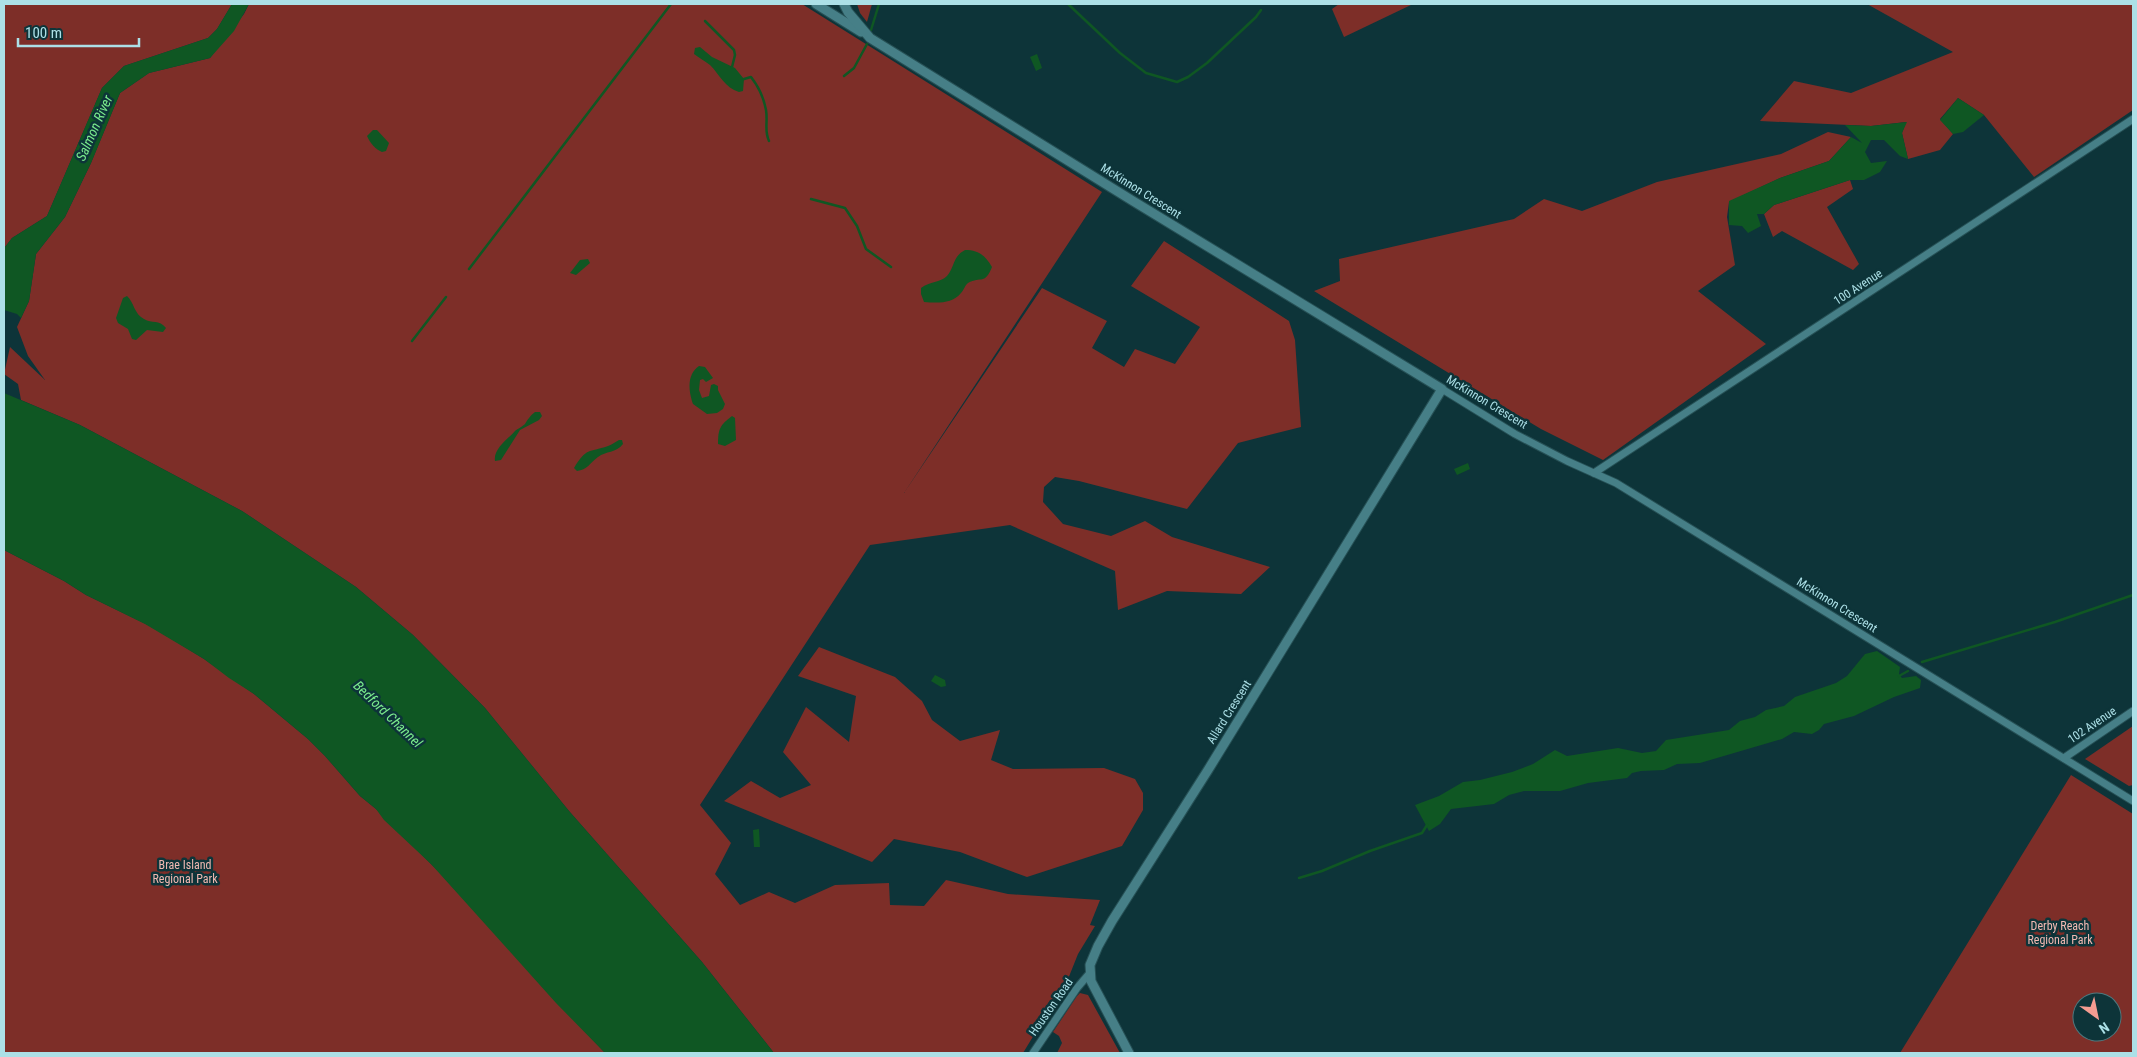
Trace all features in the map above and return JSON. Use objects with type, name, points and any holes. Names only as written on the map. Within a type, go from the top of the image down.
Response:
[{"type":"street","points":[[816,4],[866,34]]},
{"type":"street","name":"McKinnon Crescent","points":[[844,4],[866,34],[1141,206],[1515,434],[1567,462],[1616,483],[2133,801]]},
{"type":"street","name":"100 Avenue","points":[[1594,473],[2133,119]]},
{"type":"street","name":"Allard Crescent","points":[[1089,974],[1093,955],[1112,921],[1208,770],[1442,389]]},
{"type":"street","name":"102 Avenue","points":[[2064,758],[2133,711]]},
{"type":"street","points":[[1089,974],[1129,1053]]},
{"type":"street","name":"Houston Road","points":[[1033,1053],[1077,988],[1089,974]]},
{"type":"green space","points":[[4,4],[232,4],[217,29],[208,38],[124,66],[102,88],[47,216],[12,238],[5,247],[4,271]]},
{"type":"green space","points":[[249,4],[802,4],[1102,192],[904,493],[1042,288],[1107,321],[1092,348],[1124,367],[1135,349],[1175,364],[1200,327],[1131,286],[1164,241],[1289,321],[1295,340],[1301,427],[1238,443],[1187,509],[1079,481],[1055,477],[1044,487],[1043,502],[1063,524],[1111,536],[1145,521],[1172,537],[1270,567],[1241,594],[1167,591],[1118,610],[1115,571],[1010,525],[870,545],[700,805],[731,843],[715,874],[740,905],[769,892],[795,903],[835,885],[889,883],[890,905],[924,906],[946,880],[1008,894],[1100,900],[1090,925],[1095,926],[1078,954],[1068,979],[1023,1053],[774,1053],[702,962],[569,811],[485,708],[413,635],[356,587],[242,511],[80,425],[21,400],[18,384],[4,374],[10,347],[45,380],[28,356],[17,327],[29,301],[36,254],[65,217],[91,163],[120,93],[149,73],[210,58],[244,14]]},
{"type":"green space","points":[[857,4],[872,4],[867,22],[860,13]]},
{"type":"green space","points":[[1339,4],[1413,4],[1344,37],[1332,9]]},
{"type":"green space","points":[[1867,4],[2133,4],[2133,110],[2034,177],[1984,115],[1958,98],[1940,119],[1953,134],[1940,150],[1908,159],[1902,133],[1906,122],[1871,126],[1760,121],[1794,81],[1851,93],[1953,52]]},
{"type":"green space","points":[[1828,132],[1851,137],[1829,161],[1780,178],[1729,202],[1727,217],[1735,265],[1698,291],[1766,344],[1603,460],[1541,429],[1314,291],[1340,281],[1339,259],[1514,219],[1544,199],[1582,211],[1657,182],[1781,154]]},
{"type":"green space","points":[[1850,180],[1853,189],[1827,207],[1859,264],[1853,270],[1782,231],[1773,237],[1764,214],[1774,205]]},
{"type":"green space","name":"Brae Island Regional Park","points":[[4,550],[64,581],[86,595],[152,627],[204,659],[254,694],[308,739],[360,796],[376,809],[438,871],[605,1053],[4,1053]]},
{"type":"green space","points":[[819,647],[895,677],[922,701],[932,720],[960,741],[1000,730],[991,760],[1013,769],[1104,768],[1135,779],[1143,793],[1143,810],[1122,846],[1027,877],[960,852],[894,839],[872,862],[724,801],[751,781],[780,798],[811,785],[783,752],[806,707],[849,742],[856,696],[798,676]]},
{"type":"green space","points":[[2133,726],[2133,785],[2129,786],[2085,759]]},
{"type":"green space","name":"Derby Reach Regional Park","points":[[2071,775],[2133,814],[2133,1053],[1900,1053]]},
{"type":"green space","points":[[1080,993],[1088,995],[1120,1053],[1057,1053],[1062,1043],[1059,1036],[1053,1032]]},
{"type":"water","name":"Salmon River","points":[[232,4],[249,4],[234,31],[210,58],[149,73],[120,93],[91,163],[65,217],[36,254],[29,301],[21,318],[17,314],[4,310],[5,247],[12,238],[47,216],[102,88],[124,66],[208,38],[217,29]]},
{"type":"water","points":[[700,47],[712,57],[735,68],[744,79],[743,91],[739,92],[730,88],[710,65],[694,54],[695,48]]},
{"type":"water","points":[[1037,54],[1042,68],[1036,71],[1030,57]]},
{"type":"water","points":[[1958,98],[1984,115],[1963,132],[1953,134],[1940,120]]},
{"type":"water","points":[[1907,122],[1902,133],[1908,159],[1900,156],[1884,140],[1871,140],[1865,152],[1871,163],[1887,161],[1880,172],[1864,180],[1850,180],[1774,205],[1764,214],[1757,214],[1761,226],[1748,233],[1742,226],[1729,225],[1729,201],[1780,178],[1829,161],[1851,137],[1862,143],[1845,125],[1871,126]]},
{"type":"water","points":[[373,130],[377,130],[389,143],[386,151],[379,151],[370,141],[367,136]]},
{"type":"water","points":[[965,250],[977,252],[987,259],[992,267],[987,276],[968,283],[957,297],[949,301],[924,302],[921,288],[947,276],[958,256]]},
{"type":"water","points":[[588,259],[590,263],[576,275],[570,273],[580,260]]},
{"type":"water","points":[[127,296],[141,317],[163,325],[166,328],[163,332],[147,330],[136,340],[132,339],[128,329],[118,323],[116,318],[123,298]]},
{"type":"water","points":[[699,366],[705,367],[713,378],[706,382],[703,379],[700,380],[699,390],[702,398],[709,396],[711,385],[714,384],[718,386],[725,404],[723,409],[717,413],[707,414],[693,404],[690,394],[690,379]]},
{"type":"water","name":"Bedford Channel","points":[[4,393],[80,425],[242,511],[356,587],[413,635],[485,708],[569,811],[702,962],[774,1053],[605,1053],[556,1003],[431,864],[384,820],[376,809],[360,796],[308,739],[254,694],[204,659],[145,624],[86,595],[64,581],[4,550]]},
{"type":"water","points":[[535,412],[540,412],[542,416],[539,420],[520,430],[501,460],[495,461],[496,452],[502,444],[525,424]]},
{"type":"water","points":[[732,416],[735,418],[736,440],[725,446],[718,444],[720,428]]},
{"type":"water","points":[[622,440],[623,444],[617,449],[601,455],[583,469],[577,471],[574,468],[585,454],[592,450],[609,446]]},
{"type":"water","points":[[1468,463],[1470,469],[1457,475],[1454,469]]},
{"type":"water","points":[[1877,651],[1900,667],[1899,674],[1902,678],[1916,676],[1921,680],[1920,688],[1894,697],[1854,716],[1824,724],[1812,734],[1794,732],[1782,739],[1700,763],[1677,764],[1664,770],[1641,771],[1632,773],[1627,778],[1588,783],[1560,791],[1524,791],[1509,795],[1494,804],[1451,809],[1440,824],[1429,831],[1415,805],[1439,796],[1463,782],[1512,772],[1533,764],[1555,750],[1567,756],[1618,748],[1642,753],[1656,751],[1666,740],[1729,730],[1740,721],[1755,717],[1766,710],[1784,706],[1795,697],[1836,683],[1847,676],[1865,654]]},
{"type":"water","points":[[935,675],[945,680],[946,686],[941,687],[931,681]]},
{"type":"water","points":[[759,829],[760,847],[754,847],[753,830]]},
{"type":"waterway","points":[[469,269],[671,4]]},
{"type":"waterway","points":[[871,30],[879,4]]},
{"type":"waterway","points":[[1068,4],[1120,53],[1146,73],[1177,82],[1188,77],[1207,63],[1261,10]]},
{"type":"waterway","points":[[705,21],[734,50],[735,55],[732,67]]},
{"type":"waterway","points":[[844,76],[854,68],[867,44]]},
{"type":"waterway","points":[[744,79],[751,77],[762,97],[766,110],[769,141]]},
{"type":"waterway","points":[[811,199],[845,208],[857,226],[866,249],[891,267]]},
{"type":"waterway","points":[[412,341],[446,297]]},
{"type":"waterway","points":[[1922,662],[2055,622],[2133,595]]},
{"type":"waterway","points":[[1899,676],[1908,671]]},
{"type":"waterway","points":[[1299,878],[1422,833],[1427,825]]}]
